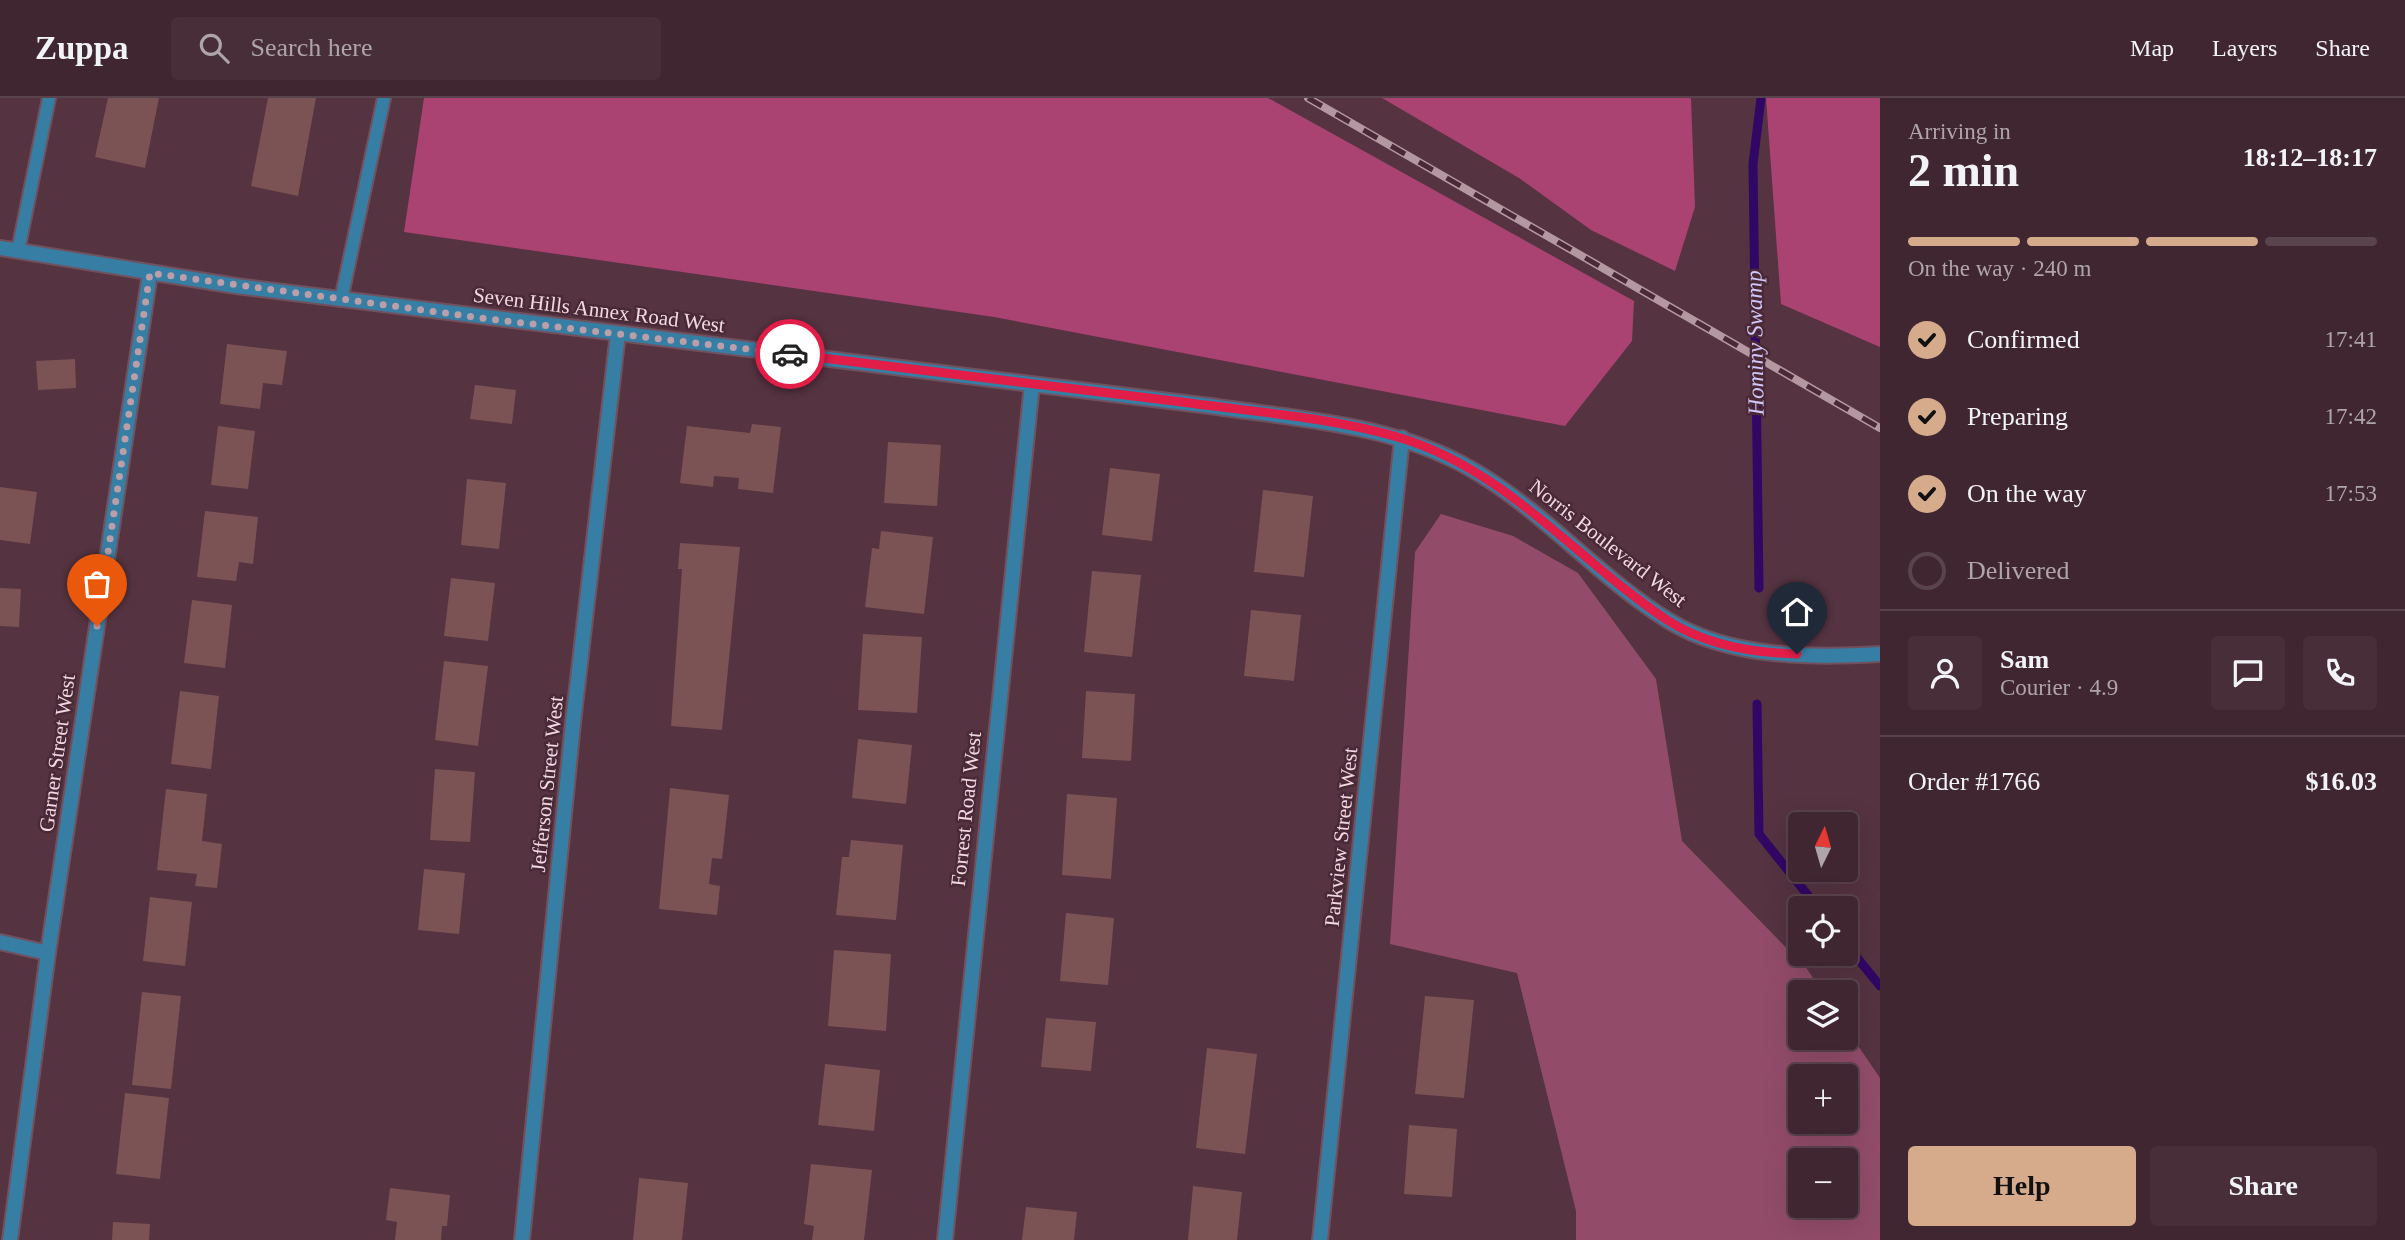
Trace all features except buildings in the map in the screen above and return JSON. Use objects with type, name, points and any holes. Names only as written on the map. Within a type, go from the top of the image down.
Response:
[{"type":"street","name":"Seven Hills Annex Road West","points":[[0,248],[150,273],[341,300],[1031,384],[1319,422],[1402,438]]},
{"type":"street","name":"Garner Street West","points":[[10,1240],[48,953],[150,273]]},
{"type":"street","name":"Jefferson Street West","points":[[522,1240],[573,723],[618,332]]},
{"type":"street","name":"Forrest Road West","points":[[945,1240],[1031,384]]},
{"type":"street","name":"Norris Boulevard West","points":[[1402,438],[1469,468],[1516,497],[1669,621],[1710,640],[1769,653],[1880,654]]},
{"type":"street","name":"Parkview Street West","points":[[1320,1240],[1402,438]]},
{"type":"street","points":[[0,942],[48,953]]},
{"type":"lane","points":[[18,251],[49,98]]},
{"type":"lane","points":[[341,300],[384,98]]},
{"type":"shaded area","points":[[424,98],[1268,98],[1634,301],[1632,341],[1565,426],[994,317],[404,232]]},
{"type":"shaded area","points":[[1382,98],[1691,98],[1695,207],[1675,271],[1591,230],[1519,178]]},
{"type":"shaded area","points":[[1766,98],[1880,98],[1880,347],[1781,304]]},
{"type":"shaded area","points":[[1441,514],[1513,536],[1578,573],[1656,679],[1682,841],[1788,950],[1788,966],[1804,966],[1814,980],[1788,980],[1788,1050],[1858,1050],[1858,1046],[1880,1078],[1880,1240],[1576,1240],[1576,1211],[1517,973],[1390,944],[1415,552]]},
{"type":"waterway","name":"Hominy Swamp","points":[[1759,588],[1753,164],[1761,98]]},
{"type":"waterway","name":"Hominy Swamp","points":[[1757,704],[1759,834],[1808,896]]},
{"type":"waterway","name":"Hominy Swamp","points":[[1858,959],[1880,986]]},
{"type":"railway","points":[[1308,98],[1880,428]]},
{"type":"way so far","points":[[97,626],[150,273],[489,319],[790,354]]},
{"type":"route","points":[[790,354],[1210,406],[1346,426],[1402,438],[1469,468],[1516,497],[1669,621],[1710,640],[1769,653],[1797,654]]}]
